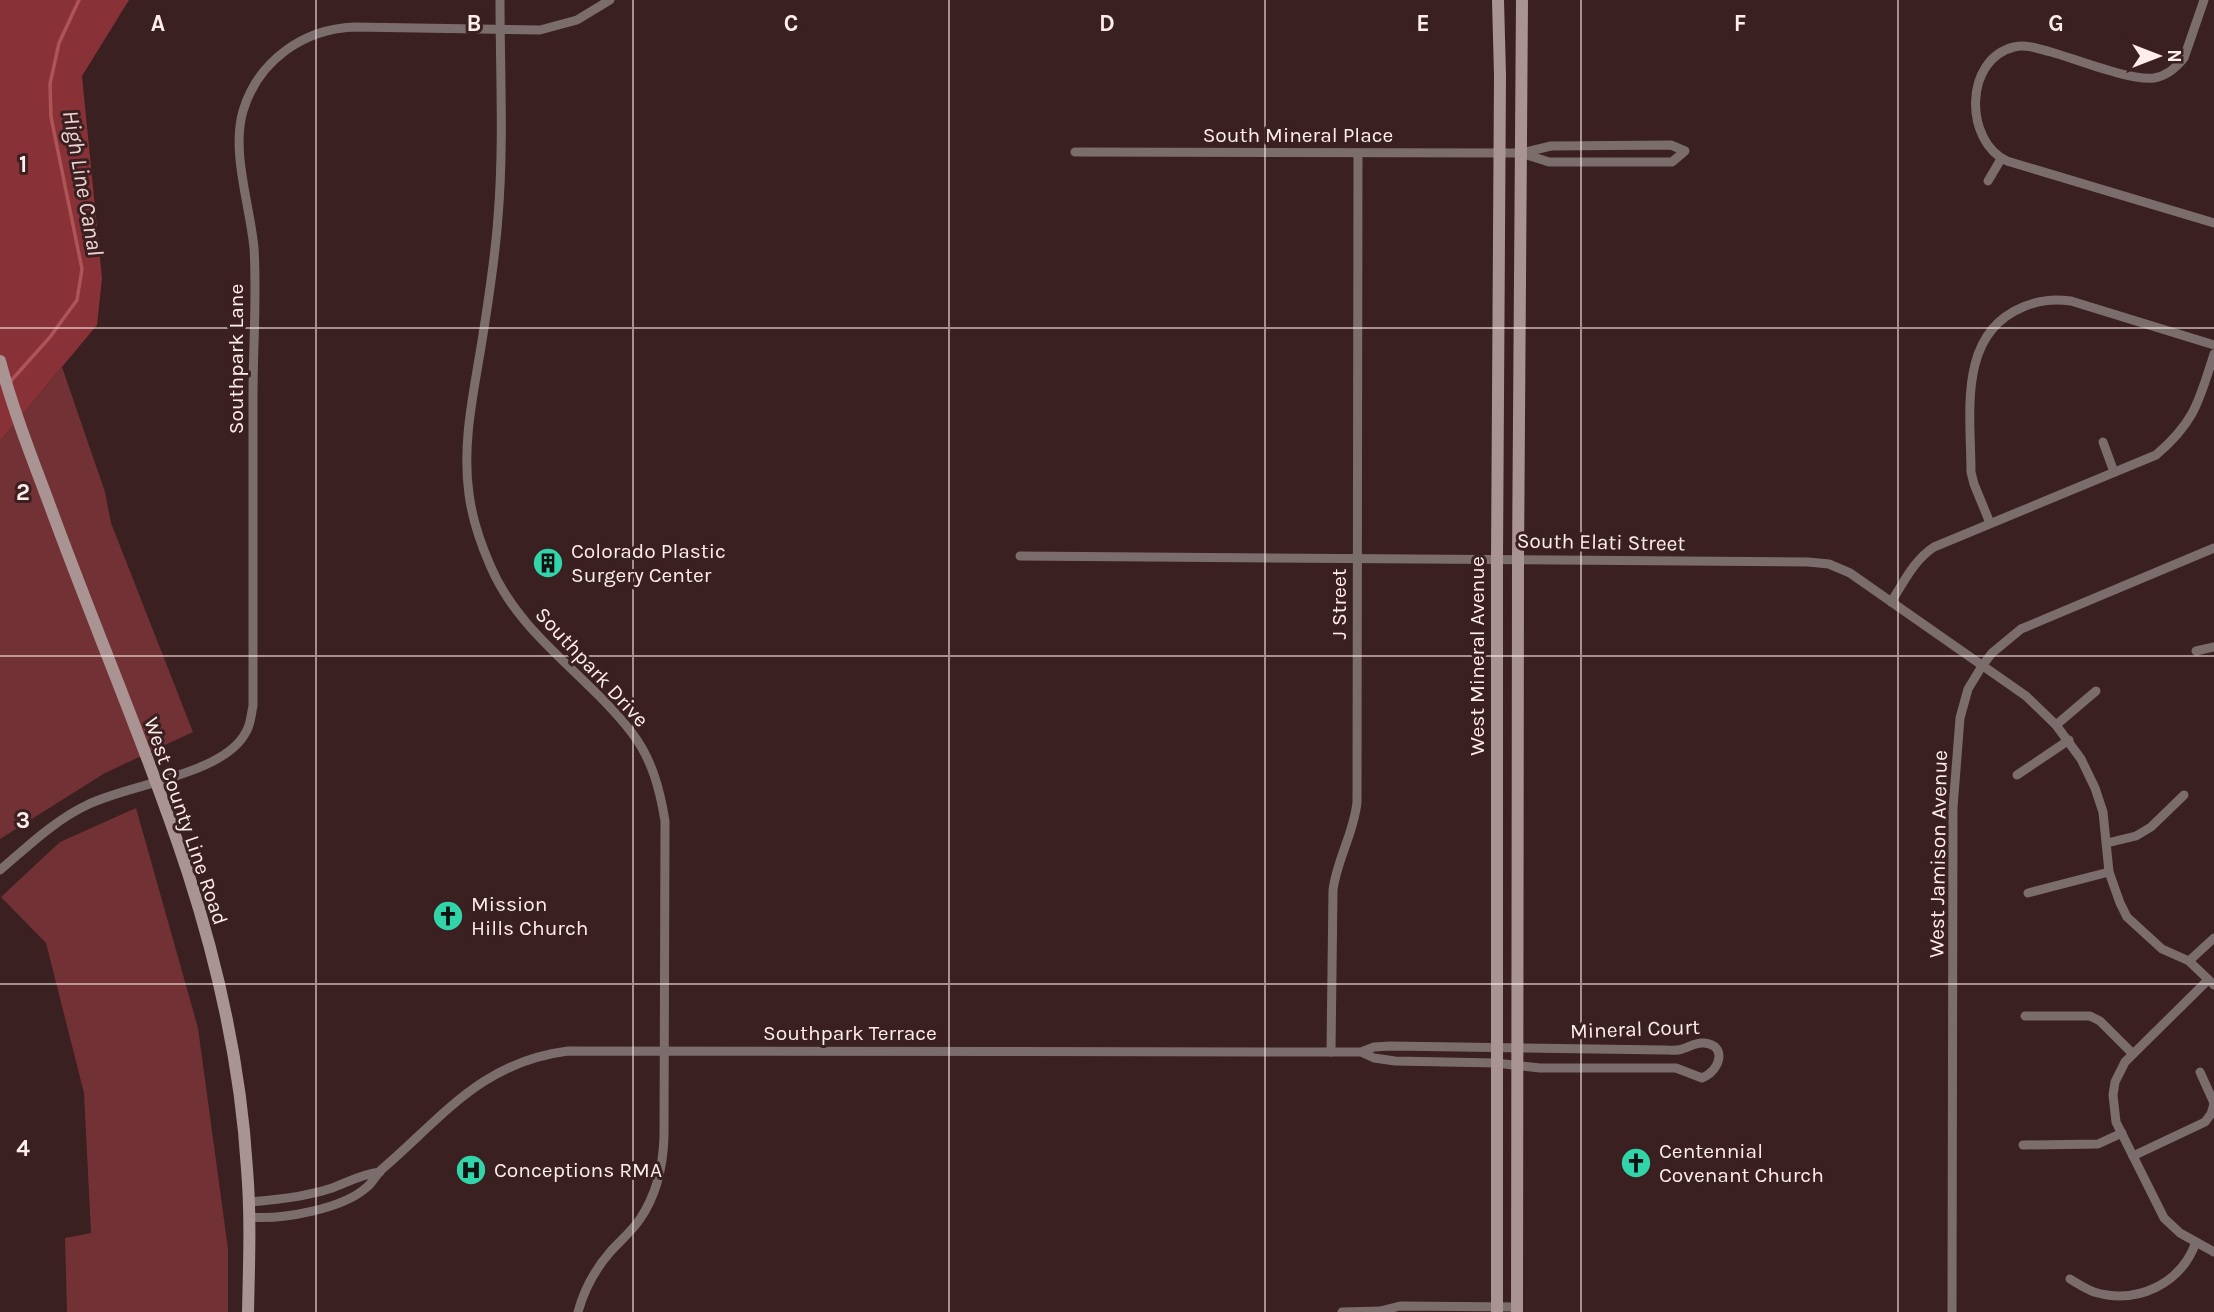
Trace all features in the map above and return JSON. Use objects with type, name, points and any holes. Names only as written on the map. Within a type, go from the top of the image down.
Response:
[{"type":"main road","name":"West Mineral Avenue","points":[[1497,1309],[1500,153],[1498,0]]},
{"type":"main road","name":"West Mineral Avenue","points":[[1517,1309],[1521,0]]},
{"type":"main road","name":"West County Line Road","points":[[1,366],[16,415],[87,607],[156,782],[188,876],[229,1030],[241,1103],[249,1202],[248,1312]]},
{"type":"street","name":"Southpark Drive","points":[[500,0],[498,218],[491,284],[468,433],[469,494],[477,531],[490,567],[506,596],[529,627],[614,711],[634,735],[650,763],[660,790],[667,854],[663,1154],[657,1185],[640,1219],[597,1270],[578,1312]]},
{"type":"street","name":"Southpark Lane","points":[[0,870],[42,835],[84,806],[202,767],[234,747],[247,730],[253,705],[254,248],[239,142],[242,113],[251,89],[270,64],[285,50],[302,39],[332,29],[540,30],[561,26],[591,13],[610,0]]},
{"type":"street","points":[[2204,0],[2184,58],[2178,66],[2160,76],[2137,78],[2035,47],[2008,49],[1989,62],[1981,75],[1978,89],[1979,129],[1987,146],[2001,159],[2214,223]]},
{"type":"street","name":"South Mineral Place","points":[[1075,152],[1521,153],[1550,146],[1671,145],[1685,152],[1672,162],[1549,162],[1521,153]]},
{"type":"street","name":"J Street","points":[[1331,1052],[1333,890],[1338,866],[1355,819],[1357,802],[1357,153]]},
{"type":"street","points":[[1988,181],[2001,159]]},
{"type":"street","points":[[1990,523],[1974,484],[1972,472],[1972,388],[1978,349],[2003,317],[2033,303],[2062,300],[2214,345]]},
{"type":"street","points":[[1891,602],[1924,553],[2156,455],[2183,431],[2200,400],[2214,354]]},
{"type":"street","points":[[2103,442],[2114,472]]},
{"type":"street","name":"West Jamison Avenue","points":[[1952,1312],[1955,768],[1960,718],[1968,689],[1982,666],[2021,629],[2214,548]]},
{"type":"street","name":"South Elati Street","points":[[1020,556],[1497,558],[1820,563],[1850,573],[2026,696],[2056,724],[2081,759],[2095,788],[2103,812],[2109,872],[2127,917],[2162,949],[2189,961],[2211,983]]},
{"type":"street","points":[[2196,651],[2214,647]]},
{"type":"street","points":[[2056,724],[2096,691]]},
{"type":"street","points":[[2017,775],[2069,740]]},
{"type":"street","points":[[2107,843],[2136,836],[2151,827],[2184,795]]},
{"type":"street","points":[[2028,893],[2109,872]]},
{"type":"street","points":[[2189,961],[2214,938]]},
{"type":"street","points":[[2211,983],[2133,1054],[2121,1069],[2113,1095],[2113,1108],[2122,1133],[2164,1218],[2180,1233],[2214,1252]]},
{"type":"street","points":[[2025,1016],[2090,1016],[2100,1021],[2133,1054]]},
{"type":"street","name":"Mineral Court","points":[[1496,1063],[1540,1068],[1676,1068],[1702,1078],[1711,1074],[1718,1066],[1719,1059],[1713,1045],[1705,1043],[1664,1050],[1517,1048]]},
{"type":"street","name":"Southpark Terrace","points":[[249,1217],[275,1217],[323,1208],[360,1192],[462,1096],[486,1079],[537,1056],[568,1051],[1361,1052],[1382,1046],[1517,1048]]},
{"type":"street","name":"Southpark Terrace","points":[[1361,1052],[1374,1058],[1395,1061],[1496,1063]]},
{"type":"street","points":[[2133,1156],[2205,1122],[2214,1104],[2200,1072]]},
{"type":"street","points":[[2022,1144],[2098,1144],[2122,1133]]},
{"type":"street","name":"Southpark Terrace","points":[[249,1202],[307,1195],[363,1174],[380,1171]]},
{"type":"street","points":[[2070,1279],[2102,1294],[2148,1292],[2168,1282],[2178,1273],[2196,1242]]},
{"type":"street","points":[[1342,1312],[1381,1311],[1400,1306],[1517,1309]]},
{"type":"shaded area","points":[[0,0],[129,0],[82,76],[102,278],[97,325],[0,441]]},
{"type":"shaded area","points":[[62,367],[105,492],[111,523],[193,732],[105,773],[0,839],[0,441]]},
{"type":"shaded area","points":[[136,808],[198,1028],[228,1249],[228,1312],[67,1312],[65,1238],[91,1233],[84,1093],[46,943],[1,897],[60,842]]},
{"type":"waterway","name":"High Line Canal","points":[[9,383],[50,337],[77,300],[82,269],[51,117],[50,84],[59,43],[79,0]]},
{"type":"place","name":"Colorado Plastic Surgery Center","points":[[548,563]]},
{"type":"place","name":"Mission Hills Church","points":[[448,916]]},
{"type":"place","name":"Centennial Covenant Church","points":[[1636,1163]]},
{"type":"place","name":"Conceptions RMA","points":[[471,1170]]}]
